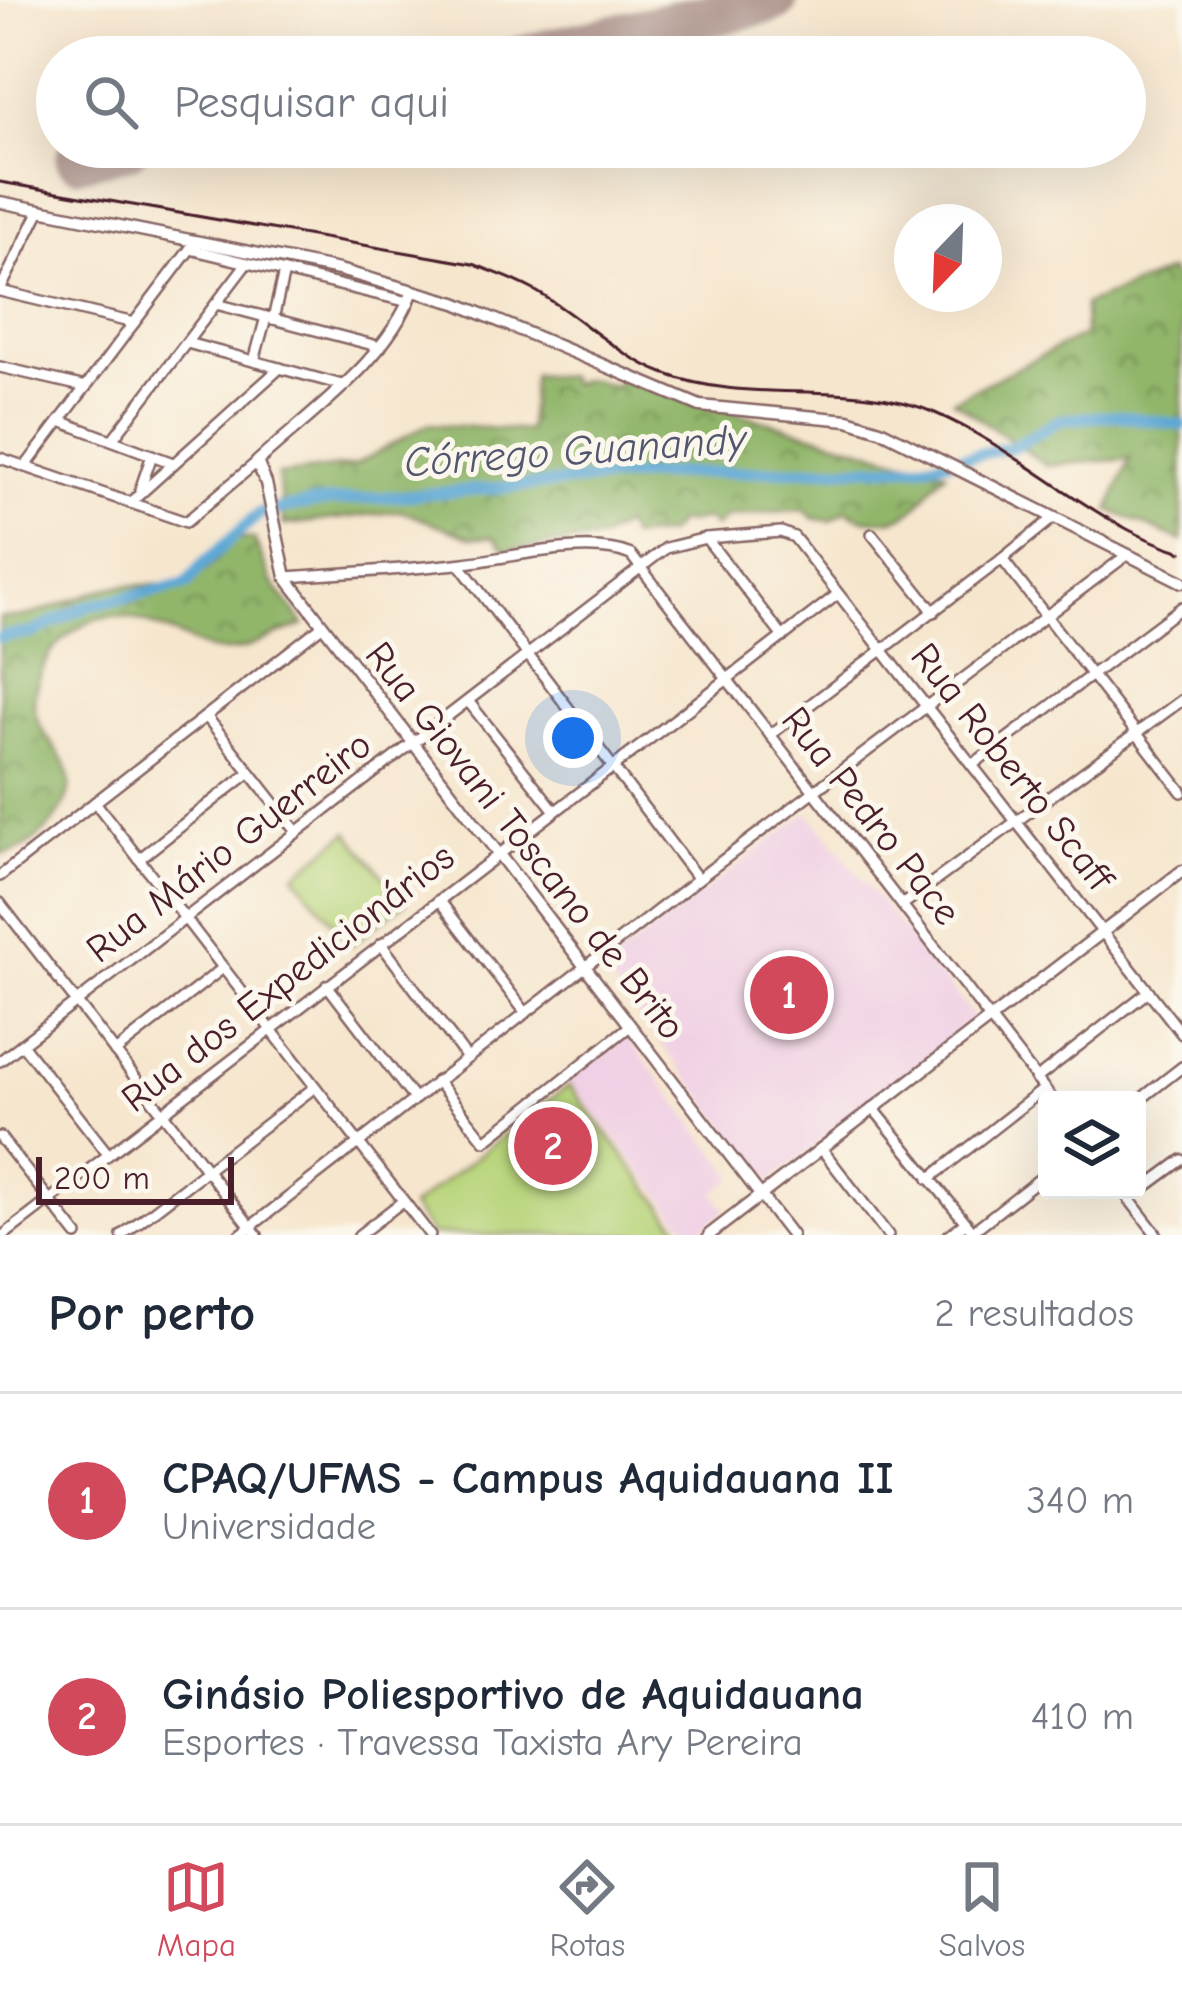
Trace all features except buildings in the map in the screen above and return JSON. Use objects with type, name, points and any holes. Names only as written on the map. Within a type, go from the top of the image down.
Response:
[{"type":"main road","points":[[0,202],[193,245],[339,270],[411,296],[457,303],[700,406],[848,421],[922,451],[1182,582]]},
{"type":"main road","points":[[257,462],[381,346],[401,322],[411,296]]},
{"type":"main road","name":"Rua Giovani Toscano de Brito","points":[[257,462],[267,487],[286,578],[791,1235]]},
{"type":"main road","points":[[709,1235],[1182,871]]},
{"type":"street","points":[[40,210],[0,291],[134,323]]},
{"type":"street","points":[[25,467],[193,245],[284,272],[411,296]]},
{"type":"street","points":[[112,440],[248,263]]},
{"type":"street","points":[[254,361],[284,272]]},
{"type":"street","points":[[216,304],[381,346]]},
{"type":"street","points":[[187,344],[342,385]]},
{"type":"street","points":[[0,367],[86,386]]},
{"type":"street","points":[[134,499],[280,368]]},
{"type":"street","points":[[60,421],[173,463]]},
{"type":"street","points":[[134,499],[152,455]]},
{"type":"street","points":[[0,458],[134,499],[186,522],[257,462]]},
{"type":"street","points":[[770,735],[1054,518]]},
{"type":"street","name":"Rua Roberto Scaff","points":[[706,538],[781,532],[794,537],[1182,1034]]},
{"type":"street","points":[[872,534],[934,612]]},
{"type":"street","points":[[706,538],[783,637]]},
{"type":"street","name":"Rua Mário Guerreiro","points":[[0,1061],[666,548],[706,538]]},
{"type":"street","points":[[286,578],[592,548],[616,548],[631,555],[641,568]]},
{"type":"street","points":[[240,1235],[254,1231],[526,1012],[1127,555]]},
{"type":"street","points":[[1002,559],[1182,791]]},
{"type":"street","points":[[459,564],[698,879]]},
{"type":"street","name":"Rua Pedro Pace","points":[[641,568],[1044,1089]]},
{"type":"street","name":"Rua dos Expedicionários","points":[[4,1235],[838,594]]},
{"type":"street","points":[[972,765],[1182,607]]},
{"type":"street","points":[[0,876],[322,626]]},
{"type":"street","points":[[469,700],[555,811]]},
{"type":"street","points":[[902,905],[1182,700]]},
{"type":"street","points":[[206,716],[297,832]]},
{"type":"street","points":[[139,859],[250,772]]},
{"type":"street","points":[[95,802],[430,1235]]},
{"type":"street","points":[[439,900],[526,1012]]},
{"type":"street","points":[[0,902],[254,1231]]},
{"type":"street","points":[[381,944],[467,1058]]},
{"type":"street","points":[[115,1052],[223,968]]},
{"type":"street","points":[[327,985],[414,1099]]},
{"type":"street","points":[[1036,1079],[1149,991]]},
{"type":"street","points":[[437,1082],[485,1141],[630,1026]]},
{"type":"street","points":[[22,1044],[108,1154]]},
{"type":"street","points":[[1146,1095],[1182,1067]]},
{"type":"street","points":[[122,1235],[315,1087]]},
{"type":"street","points":[[929,1179],[1044,1089]]},
{"type":"street","points":[[872,1108],[971,1230]]},
{"type":"street","points":[[2,1142],[77,1235]]},
{"type":"street","points":[[821,1148],[888,1235]]},
{"type":"street","points":[[1146,1182],[1182,1160]]},
{"type":"street","points":[[949,1235],[971,1230],[1038,1180]]},
{"type":"street","points":[[1129,1199],[1157,1235]]},
{"type":"street","points":[[359,1235],[403,1201]]},
{"type":"shaded area","points":[[808,812],[977,1021],[770,1181],[602,970]]},
{"type":"shaded area","points":[[626,1035],[734,1177],[714,1193],[726,1210],[693,1235],[569,1081]]},
{"type":"green space","points":[[1170,271],[1182,300],[1182,541],[1109,510],[1130,459],[1046,465],[953,400],[1085,334],[1084,305]]},
{"type":"green space","points":[[533,375],[568,377],[571,384],[585,379],[614,386],[621,380],[946,472],[910,512],[890,519],[863,519],[847,510],[830,521],[813,518],[804,510],[784,511],[726,517],[715,527],[707,519],[681,520],[667,534],[632,538],[623,525],[602,539],[505,550],[494,537],[470,537],[401,511],[284,525],[278,475],[355,465],[428,424],[528,431]]},
{"type":"green space","points":[[234,539],[254,539],[272,582],[304,625],[230,651],[210,650],[120,616],[76,629],[46,661],[34,704],[38,722],[66,767],[70,784],[64,804],[37,839],[0,854],[0,617],[41,612],[108,588],[182,582],[210,566]]},
{"type":"green space","points":[[348,832],[405,903],[351,945],[295,875]]},
{"type":"green space","points":[[569,1085],[685,1235],[432,1235],[411,1207]]},
{"type":"waterway","name":"Córrego Guanandy","points":[[0,637],[32,633],[87,606],[187,584],[260,513],[313,503],[669,474],[919,466],[1013,447],[1060,420],[1114,415],[1182,425]]},
{"type":"runway","points":[[616,36],[775,0]]},
{"type":"railway","points":[[0,182],[473,264],[532,289],[628,355],[663,373],[730,388],[868,396],[935,413],[998,446],[1117,524],[1182,552]]},
{"type":"place","name":"CPAQ/UFMS - Campus Aquidauana II","points":[[789,995]]},
{"type":"place","name":"Ginásio Poliesportivo de Aquidauana","points":[[553,1146]]}]
